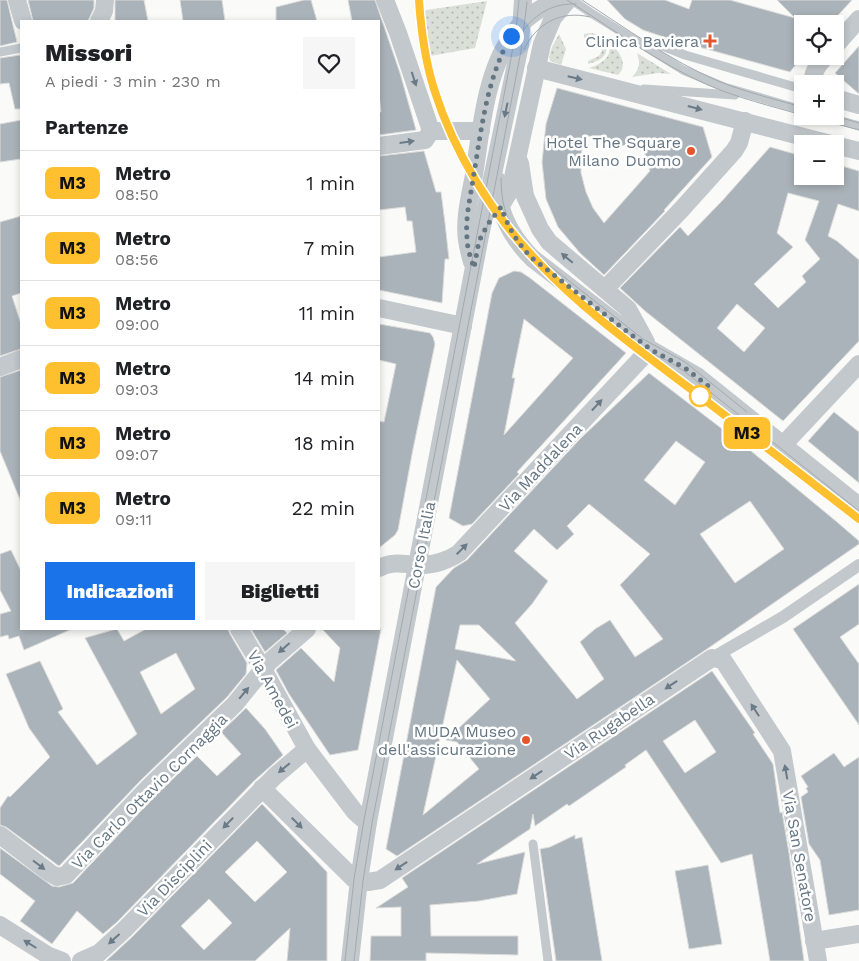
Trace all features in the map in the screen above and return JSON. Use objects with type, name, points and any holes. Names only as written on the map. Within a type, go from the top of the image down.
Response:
[{"type":"street","points":[[16,0],[23,20]]},
{"type":"street","points":[[385,0],[431,132]]},
{"type":"street","points":[[523,0],[520,45],[496,159],[497,193],[507,225],[524,250],[650,349],[697,376],[859,506]]},
{"type":"street","points":[[474,268],[466,239],[467,216],[492,78],[501,53],[511,36],[522,23],[545,6],[562,0]]},
{"type":"street","points":[[479,241],[509,192],[519,155],[542,44],[553,18],[568,0]]},
{"type":"street","points":[[844,36],[859,19]]},
{"type":"street","points":[[536,68],[797,135]]},
{"type":"street","points":[[844,101],[859,105]]},
{"type":"street","points":[[605,289],[680,211],[734,151],[739,142],[745,121]]},
{"type":"street","points":[[431,132],[481,131]]},
{"type":"street","points":[[380,146],[425,140],[431,132]]},
{"type":"street","points":[[844,147],[859,151]]},
{"type":"street","points":[[519,155],[525,196],[540,229],[555,248],[628,309],[650,349]]},
{"type":"street","name":"Corso Italia","points":[[359,880],[368,822],[496,159]]},
{"type":"street","points":[[380,308],[463,326]]},
{"type":"street","name":"Via Maddalena","points":[[380,568],[394,562],[422,565],[450,560],[459,553],[650,349]]},
{"type":"street","points":[[0,367],[20,359]]},
{"type":"street","points":[[783,445],[853,371]]},
{"type":"street","name":"Via Rugabella","points":[[359,880],[368,882],[380,880],[712,658],[783,617],[859,565]]},
{"type":"street","name":"Via Amedei","points":[[240,630],[307,749],[355,812],[368,822]]},
{"type":"street","points":[[263,669],[268,662],[306,630]]},
{"type":"street","name":"Via San Senatore","points":[[712,658],[723,660],[782,750],[818,961]]},
{"type":"street","name":"Via Carlo Ottavio Cornaggia","points":[[0,836],[50,873],[57,876],[66,875],[149,787],[235,704],[263,669]]},
{"type":"street","name":"Via Disciplini","points":[[81,961],[99,953],[124,930],[262,788],[307,749]]},
{"type":"street","points":[[262,788],[342,868],[359,880],[350,961]]},
{"type":"street","points":[[0,925],[49,956],[62,961]]},
{"type":"street","points":[[814,941],[859,934]]},
{"type":"lane","points":[[572,0],[683,70],[724,87],[794,108]]},
{"type":"lane","points":[[652,42],[685,55],[794,87]]},
{"type":"lane","points":[[0,52],[20,48]]},
{"type":"lane","points":[[614,87],[748,95]]},
{"type":"lane","points":[[844,122],[859,126]]},
{"type":"lane","points":[[533,844],[548,961]]},
{"type":"shaded area","points":[[487,1],[475,48],[430,56],[420,11]]},
{"type":"shaded area","points":[[592,33],[599,36],[605,42],[606,53],[601,58],[588,64],[588,61],[599,56],[602,51],[598,40],[592,37],[584,38],[584,34]]},
{"type":"shaded area","points":[[559,34],[566,49],[561,65],[550,61],[549,57]]},
{"type":"shaded area","points":[[606,37],[617,50],[622,60],[622,70],[618,75],[589,68],[607,57],[610,48]]},
{"type":"shaded area","points":[[637,53],[671,74],[658,73],[632,77],[639,66]]},
{"type":"building","points":[[0,0],[7,0],[17,42],[0,46]]},
{"type":"building","points":[[28,0],[94,0],[94,8],[88,20],[33,20]]},
{"type":"building","points":[[115,0],[144,0],[148,20],[115,20]]},
{"type":"building","points":[[180,0],[222,0],[225,20],[183,20]]},
{"type":"building","points":[[311,0],[317,20],[276,20],[276,7]]},
{"type":"building","points":[[348,0],[375,0],[400,73],[416,130],[380,135],[380,20],[352,20]]},
{"type":"building","points":[[607,0],[665,0],[689,9],[692,0],[730,0],[794,18],[794,65],[796,65],[790,72],[670,39],[643,30],[625,19]]},
{"type":"building","points":[[777,0],[852,0],[838,15],[794,15],[794,17]]},
{"type":"building","points":[[859,46],[859,94],[844,81],[844,75],[835,73]]},
{"type":"building","points":[[20,55],[20,109],[15,109],[9,83],[0,84],[0,58]]},
{"type":"building","points":[[557,88],[703,127],[712,157],[665,211],[604,275],[580,253],[558,227],[546,199],[542,162],[546,124]],"holes":[[[585,135],[644,151],[650,171],[604,223],[593,208],[581,173],[581,154]]]},
{"type":"building","points":[[20,120],[20,159],[0,162],[0,124]]},
{"type":"building","points":[[770,147],[794,154],[794,185],[844,185],[844,167],[859,171],[859,211],[838,204],[828,236],[837,241],[859,260],[859,341],[783,421],[645,311],[620,288],[680,227],[688,236]],"holes":[[[788,193],[819,201],[805,240],[820,259],[802,276],[806,282],[778,308],[754,284],[793,247],[777,233]],[[737,304],[765,328],[744,352],[717,328]]]},
{"type":"building","points":[[424,151],[436,192],[441,192],[445,223],[449,259],[445,259],[442,303],[380,290],[380,257],[416,252],[412,221],[407,221],[405,207],[380,210],[380,156]]},
{"type":"building","points":[[20,216],[20,293],[12,296],[20,321],[20,349],[0,356],[0,222]]},
{"type":"building","points":[[514,271],[521,272],[626,353],[472,524],[463,526],[449,518],[492,293],[499,278]],"holes":[[[524,319],[573,358],[504,435],[515,378],[512,378]]]},
{"type":"building","points":[[380,324],[430,333],[435,344],[398,530],[395,535],[380,547],[380,421],[384,422],[396,364],[380,360]]},
{"type":"building","points":[[20,370],[20,500],[0,451],[0,377]]},
{"type":"building","points":[[649,373],[751,451],[837,522],[859,541],[859,544],[707,649],[397,856],[386,849],[436,587],[454,568],[467,560],[580,439]],"holes":[[[676,441],[705,462],[675,505],[644,480]],[[750,501],[784,549],[735,583],[700,534]],[[589,504],[650,554],[620,585],[663,639],[635,657],[610,620],[595,629],[580,642],[604,679],[577,699],[515,623],[532,604],[548,581],[514,551],[534,529],[557,550],[574,534],[567,526]],[[460,625],[479,625],[516,661],[455,649]],[[457,660],[490,699],[446,740],[457,742],[479,769],[423,815]]]},
{"type":"building","points":[[834,412],[859,432],[859,483],[808,441]]},
{"type":"building","points":[[11,550],[20,569],[20,630],[70,630],[24,650],[19,636],[9,639],[8,635],[0,637],[0,614],[11,611],[0,590],[0,554]]},
{"type":"building","points":[[859,584],[859,624],[840,637],[859,664],[859,725],[793,629]]},
{"type":"building","points":[[381,629],[358,750],[330,755],[289,694],[276,670],[301,648],[334,682],[340,648],[323,630]]},
{"type":"building","points":[[113,630],[118,630],[124,641],[144,630],[228,630],[247,663],[246,674],[227,697],[141,780],[59,866],[6,827],[0,825],[0,808],[8,796],[10,797],[50,757],[29,728],[6,674],[40,661],[63,709],[58,712],[97,765],[137,734],[85,638]],"holes":[[[176,653],[195,689],[161,714],[140,672]]]},
{"type":"building","points":[[252,630],[284,630],[287,633],[265,652]]},
{"type":"building","points":[[712,671],[755,733],[753,734],[773,764],[780,813],[782,812],[789,853],[804,961],[770,961],[752,854],[721,863],[646,750],[625,765],[626,767],[569,806],[567,804],[535,826],[533,814],[530,829],[477,864],[525,852],[517,894],[479,901],[430,905],[431,936],[518,936],[518,955],[426,953],[426,961],[370,961],[371,936],[401,936],[401,907],[376,908],[408,887],[402,878]],"holes":[[[695,720],[716,752],[685,773],[663,741]]]},
{"type":"building","points":[[246,708],[265,729],[283,755],[254,781],[117,922],[103,934],[77,911],[52,944],[20,921],[35,901],[0,874],[0,848],[52,886],[59,887],[73,883],[157,794],[197,756],[217,776],[241,754],[221,732]]},
{"type":"building","points":[[834,753],[844,767],[859,757],[859,910],[829,915],[820,860],[809,844],[801,797],[808,792],[806,788],[808,787],[801,776]]},
{"type":"building","points":[[262,804],[327,872],[327,961],[287,961],[290,928],[255,961],[106,961],[132,937]],"holes":[[[257,841],[287,872],[255,902],[225,872]],[[209,899],[232,923],[204,950],[181,926]]]},
{"type":"building","points":[[575,835],[575,839],[582,837],[602,961],[556,961],[540,849],[550,847]]},
{"type":"building","points":[[708,865],[722,944],[689,949],[675,871]]},
{"type":"tram line","points":[[345,961],[354,879],[364,820],[510,64],[519,0]]},
{"type":"tram line","points":[[567,0],[671,67],[689,76],[731,94],[794,113]]},
{"type":"tram line","points":[[582,0],[648,43],[700,73],[739,89],[794,105]]},
{"type":"tram line","points":[[354,961],[372,823],[521,51],[527,2]]},
{"type":"tram line","points":[[523,31],[546,10],[560,5],[576,4]]},
{"type":"tram line","points":[[524,49],[536,32],[551,21],[569,15],[590,17]]},
{"type":"tram line","points":[[844,119],[859,123]]},
{"type":"tram line","points":[[841,125],[859,130]]},
{"type":"tram line","points":[[501,178],[503,201],[509,221],[520,238],[536,255],[643,339],[685,362],[747,412]]},
{"type":"tram line","points":[[494,201],[499,218],[507,233],[530,260],[643,349],[684,371],[859,511]]},
{"type":"metro line","name":"M3","points":[[419,0],[421,31],[426,60],[445,119],[460,151],[494,208],[537,261],[607,325],[859,519]]},
{"type":"place","name":"Clinica Baviera","points":[[710,41]]},
{"type":"place","name":"Hotel The Square Milano Duomo","points":[[691,151]]},
{"type":"place","name":"MUDA Museo dell'assicurazione","points":[[526,740]]},
{"type":"route","points":[[511,36],[501,53],[492,78],[467,216],[466,239],[474,268],[479,241],[488,224],[501,207],[507,225],[517,241],[532,258],[650,349],[685,368],[711,388],[700,396]]}]
